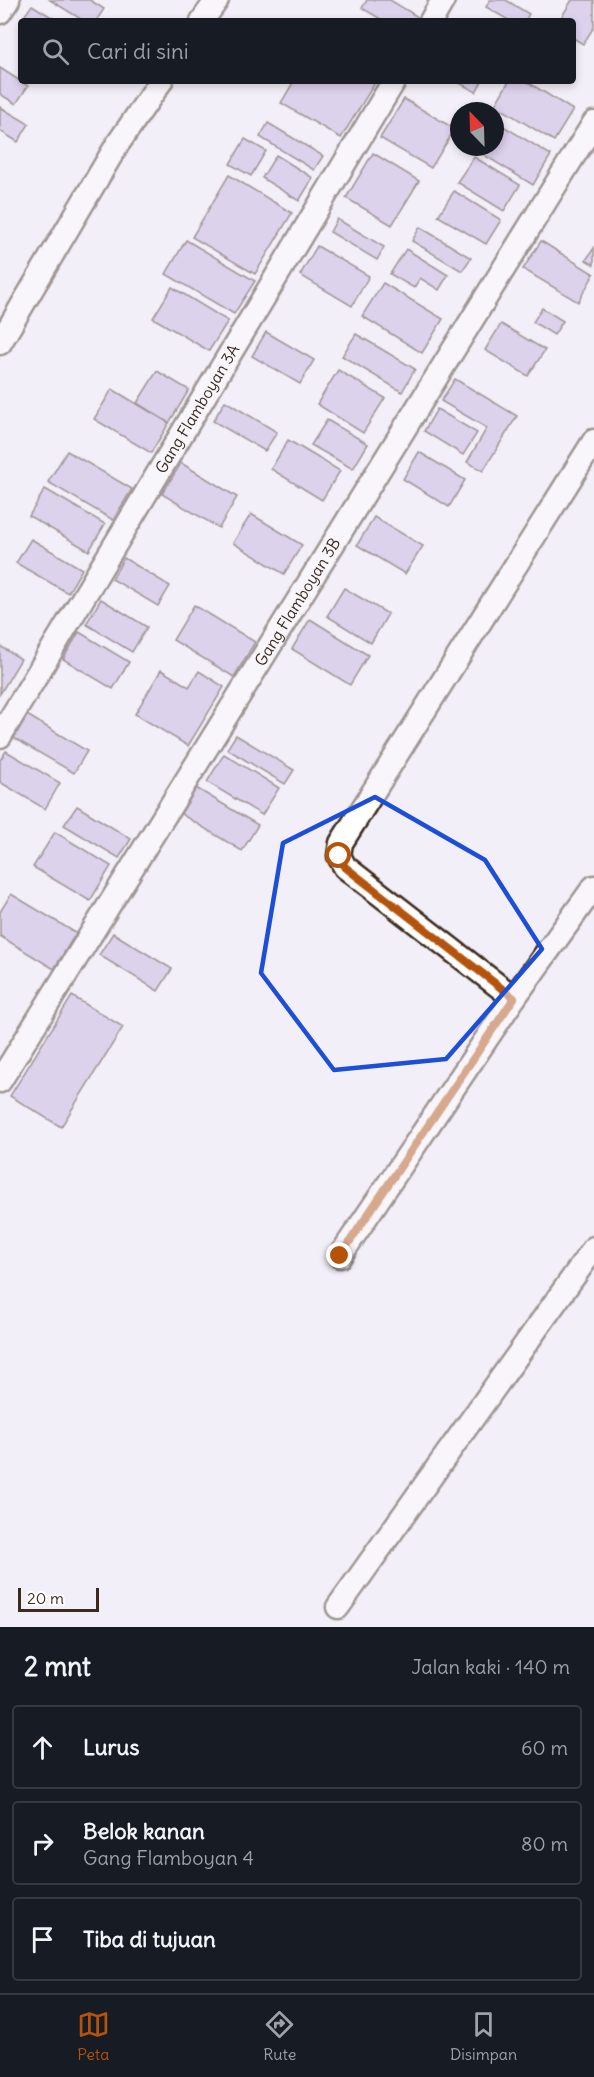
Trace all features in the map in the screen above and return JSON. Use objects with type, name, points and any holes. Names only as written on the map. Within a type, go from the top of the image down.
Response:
[{"type":"street","points":[[0,12],[8,0]]},
{"type":"street","points":[[204,18],[217,0]]},
{"type":"street","points":[[433,18],[443,0]]},
{"type":"street","points":[[0,343],[117,145],[159,84]]},
{"type":"street","name":"Gang Flamboyan 3A","points":[[0,736],[392,84]]},
{"type":"street","name":"Gang Flamboyan 3B","points":[[0,1081],[594,123]]},
{"type":"street","points":[[514,998],[345,867],[339,856],[341,843],[594,441]]},
{"type":"street","points":[[340,1256],[514,998],[594,887]]},
{"type":"street","points":[[338,1607],[594,1248]]},
{"type":"highlighted area","points":[[375,797],[485,860],[542,949],[446,1059],[334,1070],[261,973],[283,843]]},
{"type":"building","points":[[50,0],[90,0],[104,9],[98,18],[79,18]]},
{"type":"building","points":[[367,0],[390,0],[418,17],[379,18],[362,8]]},
{"type":"building","points":[[490,0],[506,0],[529,14],[527,18],[505,18],[486,7]]},
{"type":"building","points":[[572,0],[594,0],[594,27],[583,44],[576,40],[576,18],[561,18]]},
{"type":"building","points":[[32,5],[53,18],[23,18]]},
{"type":"building","points":[[0,68],[18,80],[18,84],[28,86],[16,104],[0,94]]},
{"type":"building","points":[[292,84],[374,84],[341,138],[281,103]]},
{"type":"building","points":[[461,84],[480,84],[476,92]]},
{"type":"building","points":[[507,84],[531,84],[573,110],[554,141],[504,110],[504,102],[497,102]]},
{"type":"building","points":[[404,99],[450,126],[450,137],[431,168],[380,138]]},
{"type":"building","points":[[0,107],[29,124],[18,142],[0,131]]},
{"type":"building","points":[[268,123],[323,156],[314,170],[260,137]]},
{"type":"building","points":[[504,126],[551,155],[533,185],[486,156],[504,156]]},
{"type":"building","points":[[245,139],[266,151],[251,176],[230,164]]},
{"type":"building","points":[[373,153],[419,181],[392,225],[346,198]]},
{"type":"building","points":[[276,155],[313,178],[299,201],[262,178]]},
{"type":"building","points":[[474,157],[520,185],[504,211],[457,182]]},
{"type":"building","points":[[229,175],[292,213],[255,274],[192,237]]},
{"type":"building","points":[[454,191],[501,220],[486,244],[438,216]]},
{"type":"building","points":[[337,219],[384,247],[377,260],[330,232]]},
{"type":"building","points":[[420,227],[471,258],[462,271],[412,241]]},
{"type":"building","points":[[186,240],[255,281],[234,314],[166,274]]},
{"type":"building","points":[[541,241],[594,274],[578,302],[523,269]]},
{"type":"building","points":[[317,246],[369,276],[352,306],[300,275]]},
{"type":"building","points":[[594,248],[594,265],[586,260]]},
{"type":"building","points":[[406,249],[448,275],[439,290],[420,278],[414,288],[390,274]]},
{"type":"building","points":[[383,283],[443,319],[422,353],[362,316]]},
{"type":"building","points":[[172,287],[228,321],[209,351],[153,318]]},
{"type":"building","points":[[542,308],[563,321],[554,335],[533,322]]},
{"type":"building","points":[[501,324],[545,350],[528,376],[485,350]]},
{"type":"building","points":[[266,332],[314,360],[300,384],[252,356]]},
{"type":"building","points":[[356,334],[415,369],[402,392],[342,356]]},
{"type":"building","points":[[338,370],[385,398],[363,433],[317,404]]},
{"type":"building","points":[[157,371],[189,390],[169,423],[137,403]]},
{"type":"building","points":[[455,379],[517,416],[483,471],[467,462],[487,428],[441,401]]},
{"type":"building","points":[[112,389],[169,423],[151,453],[94,419]]},
{"type":"building","points":[[225,401],[277,432],[265,451],[213,421]]},
{"type":"building","points":[[437,409],[477,433],[463,455],[424,431]]},
{"type":"building","points":[[327,420],[368,444],[353,469],[311,445]]},
{"type":"building","points":[[288,440],[340,471],[322,500],[271,469]]},
{"type":"building","points":[[67,451],[132,489],[113,520],[48,482]]},
{"type":"building","points":[[419,452],[465,480],[449,507],[403,479]]},
{"type":"building","points":[[181,463],[237,497],[219,528],[162,494]]},
{"type":"building","points":[[45,489],[105,524],[89,551],[29,516]]},
{"type":"building","points":[[251,514],[302,545],[284,574],[233,543]]},
{"type":"building","points":[[374,517],[423,546],[405,574],[357,545]]},
{"type":"building","points":[[31,539],[82,569],[68,593],[16,563]]},
{"type":"building","points":[[124,558],[170,586],[158,606],[112,579]]},
{"type":"building","points":[[344,588],[388,614],[371,643],[327,616]]},
{"type":"building","points":[[101,599],[147,627],[132,652],[86,624]]},
{"type":"building","points":[[194,605],[255,642],[234,677],[173,640]]},
{"type":"building","points":[[310,619],[368,655],[350,685],[292,649]]},
{"type":"building","points":[[79,632],[129,662],[113,689],[63,659]]},
{"type":"building","points":[[0,646],[21,659],[0,694]]},
{"type":"building","points":[[161,670],[189,687],[199,671],[224,687],[188,746],[135,714]]},
{"type":"building","points":[[27,715],[87,751],[74,773],[14,738]]},
{"type":"building","points":[[236,735],[294,770],[285,784],[227,749]]},
{"type":"building","points":[[6,751],[60,783],[45,809],[0,782],[0,760]]},
{"type":"building","points":[[224,754],[279,788],[262,815],[207,782]]},
{"type":"building","points":[[196,788],[258,825],[242,851],[181,814]]},
{"type":"building","points":[[77,806],[131,839],[119,858],[64,825]]},
{"type":"building","points":[[55,832],[111,866],[90,901],[33,867]]},
{"type":"building","points":[[11,894],[76,933],[54,969],[0,936],[0,912]]},
{"type":"building","points":[[113,933],[172,969],[158,991],[99,955]]},
{"type":"building","points":[[72,996],[123,1027],[61,1127],[10,1096]]},
{"type":"route","points":[[339,856],[345,867],[514,998],[340,1256]]}]
